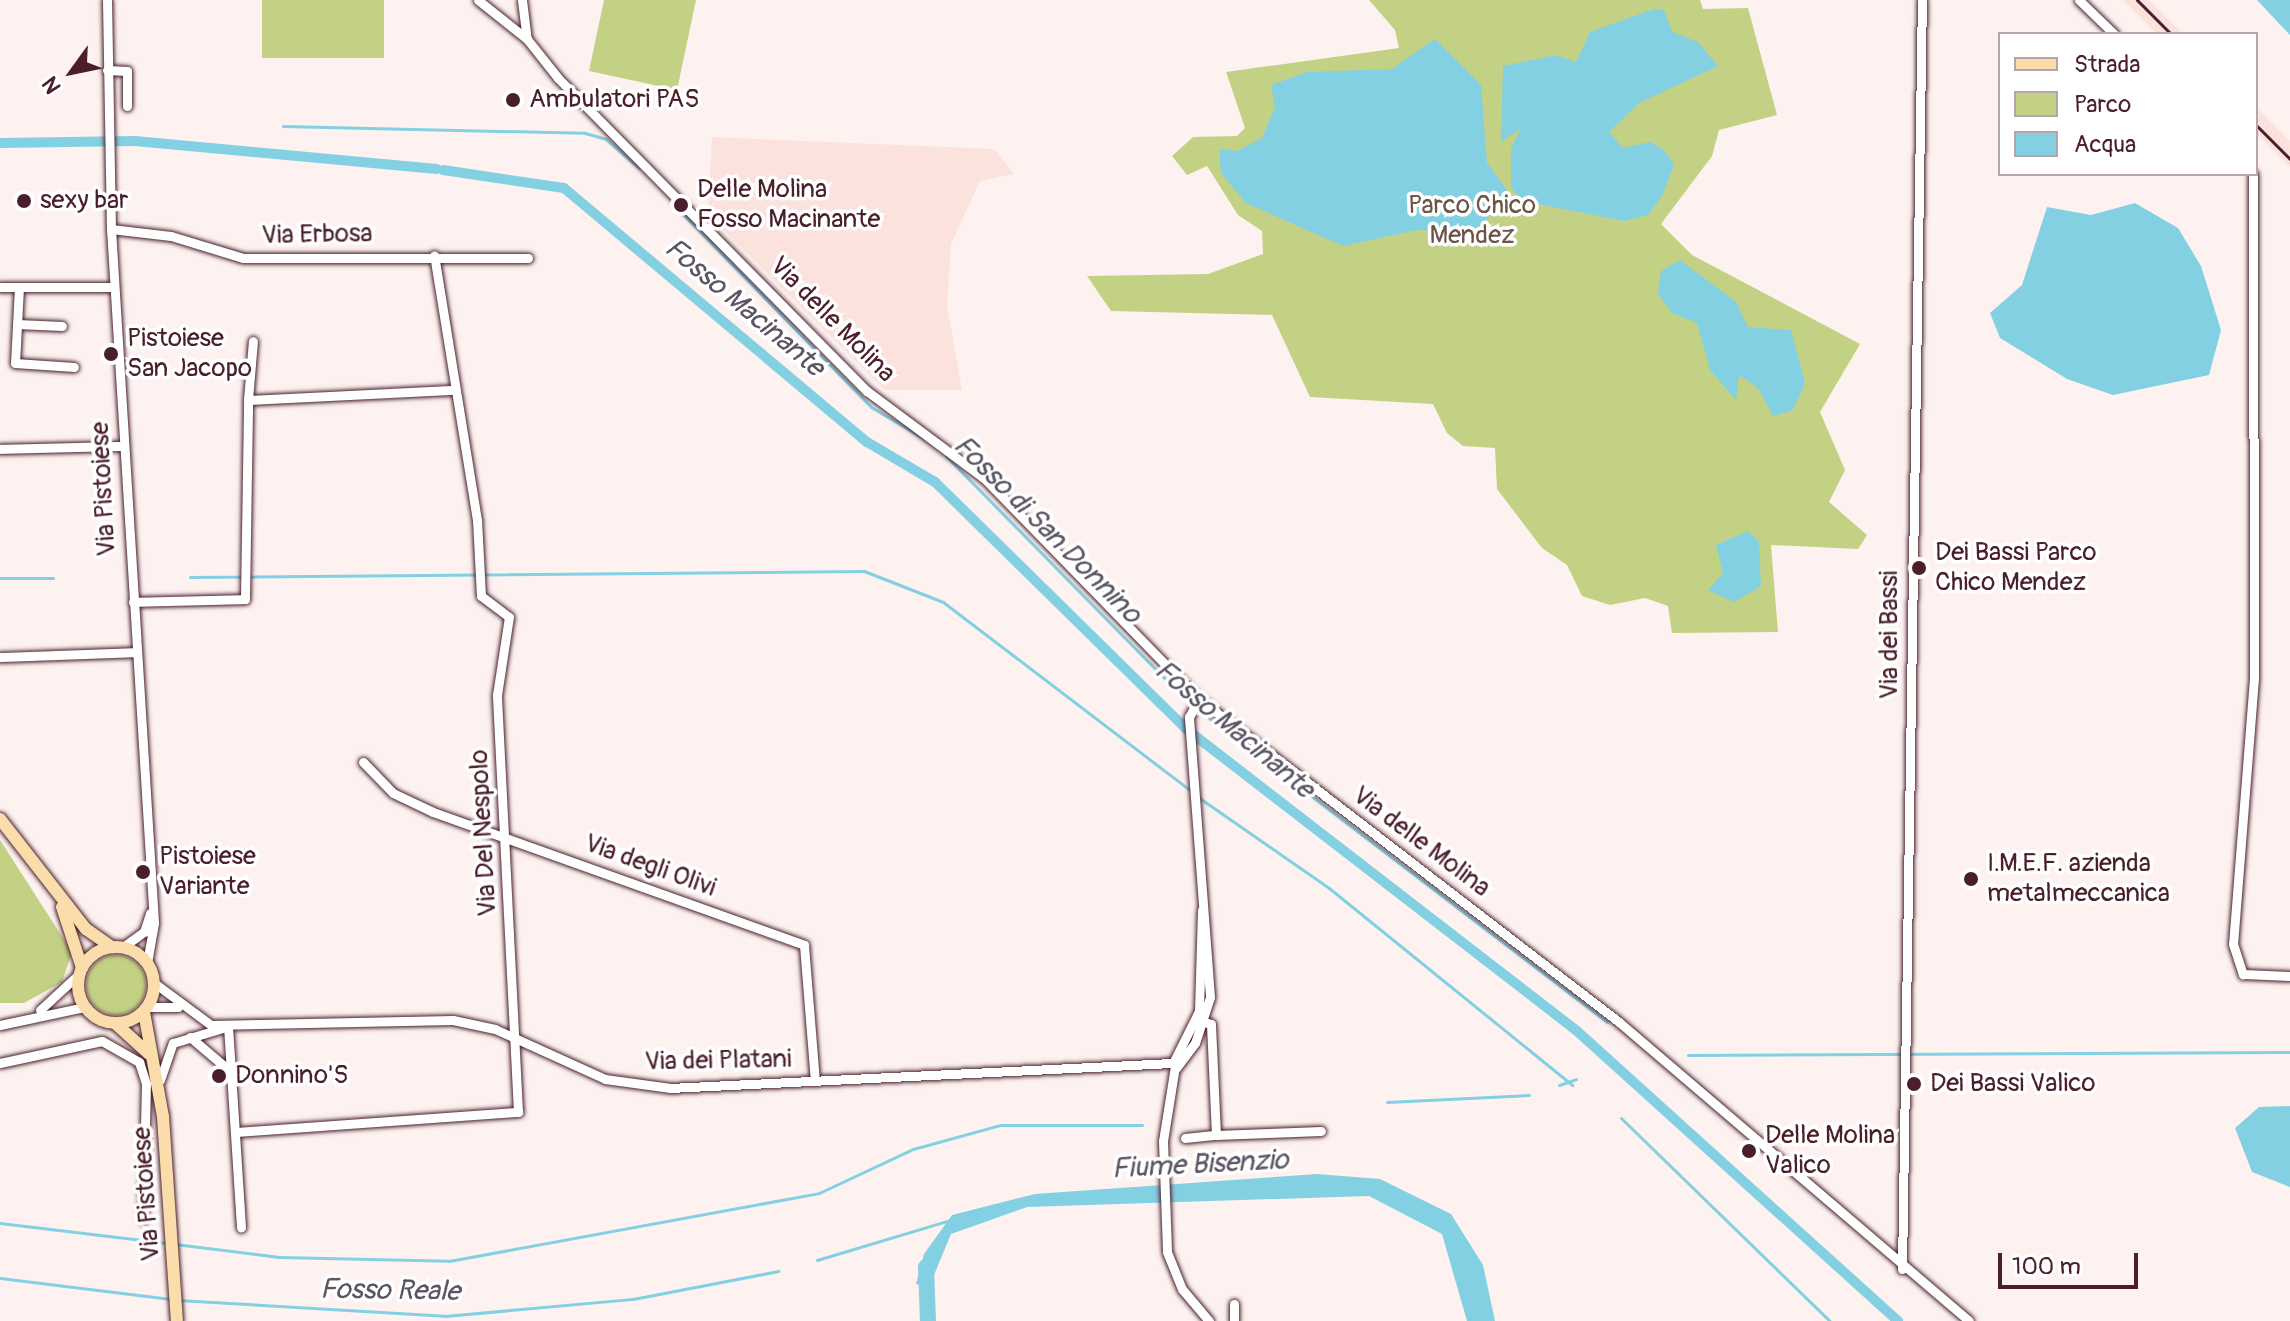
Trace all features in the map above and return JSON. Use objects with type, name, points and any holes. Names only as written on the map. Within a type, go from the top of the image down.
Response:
[{"type":"main road","points":[[0,819],[90,933],[147,963]]},
{"type":"main road","points":[[50,886],[82,970],[85,1007]]},
{"type":"main road","points":[[82,970],[117,947]]},
{"type":"main road","name":"Via Pistoiese","points":[[147,963],[153,982],[146,1009],[159,1088],[171,1205],[177,1321]]},
{"type":"main road","name":"Via Pistoiese","points":[[85,1007],[140,1040],[153,1064]]},
{"type":"main road","points":[[115,1023],[146,1009]]},
{"type":"street","name":"Via Pistoiese","points":[[107,0],[111,229],[152,906],[147,963]]},
{"type":"street","name":"Via delle Molina","points":[[478,0],[527,39],[867,391],[985,479],[1199,699],[1619,1022],[1902,1269],[1969,1321]]},
{"type":"street","points":[[522,0],[527,39]]},
{"type":"street","name":"Via dei Bassi","points":[[1902,1269],[1909,1072],[1922,0]]},
{"type":"street","points":[[2079,0],[2112,32]]},
{"type":"street","points":[[107,70],[127,71],[127,106]]},
{"type":"street","points":[[2253,176],[2254,678],[2233,944],[2243,974],[2290,976]]},
{"type":"street","name":"Via Erbosa","points":[[111,229],[154,232],[243,258],[434,255],[528,258]]},
{"type":"street","points":[[248,400],[451,390],[434,255]]},
{"type":"street","points":[[0,287],[114,287]]},
{"type":"street","points":[[19,287],[15,363],[74,367]]},
{"type":"street","points":[[17,324],[62,326]]},
{"type":"street","points":[[133,602],[237,603],[247,577],[248,400],[253,341]]},
{"type":"street","name":"Via Del Nespolo","points":[[237,1132],[518,1112],[507,837],[497,689],[509,627],[507,612],[481,593],[481,565],[451,390]]},
{"type":"street","points":[[0,449],[124,446]]},
{"type":"street","points":[[0,657],[135,652]]},
{"type":"street","points":[[1199,699],[1189,725],[1205,898],[1197,929],[1200,1021],[1174,1066],[1163,1161],[1165,1223],[1173,1271],[1209,1321]]},
{"type":"street","name":"Via degli Olivi","points":[[363,762],[400,798],[807,947],[815,1081]]},
{"type":"street","points":[[117,947],[144,932],[152,906]]},
{"type":"street","points":[[32,1014],[62,996],[82,970]]},
{"type":"street","name":"Via dei Platani","points":[[153,982],[178,1007],[202,1023],[228,1026],[423,1017],[515,1038],[591,1074],[632,1084],[815,1081],[1174,1066]]},
{"type":"street","points":[[0,1025],[32,1014],[85,1007]]},
{"type":"street","name":"Via dei Platani","points":[[146,1009],[178,1007]]},
{"type":"street","points":[[1200,1021],[1211,1024],[1216,1135]]},
{"type":"street","points":[[228,1026],[241,1228]]},
{"type":"street","name":"Via dei Platani","points":[[187,1037],[228,1026]]},
{"type":"street","points":[[159,1088],[165,1053],[187,1037],[204,1042],[232,1074]]},
{"type":"street","name":"Via Pistoiese","points":[[0,1063],[102,1041],[139,1062],[146,1083],[143,1219]]},
{"type":"street","points":[[1185,1138],[1321,1131]]},
{"type":"street","points":[[1234,1304],[1234,1321]]},
{"type":"shaded area","points":[[2123,0],[2149,0],[2181,32],[2155,32]]},
{"type":"shaded area","points":[[2258,109],[2290,141],[2290,167],[2258,135]]},
{"type":"shaded area","points":[[712,137],[994,149],[1014,174],[980,181],[951,244],[947,305],[962,390],[885,390],[708,215]]},
{"type":"green space","points":[[262,0],[384,0],[384,58],[262,58]]},
{"type":"green space","points":[[604,0],[696,0],[677,90],[589,71]]},
{"type":"green space","name":"Parco Chico Mendez","points":[[1369,0],[1700,0],[1703,9],[1748,8],[1777,115],[1719,130],[1712,156],[1661,224],[1692,255],[1860,344],[1820,412],[1845,470],[1829,502],[1867,535],[1858,549],[1771,545],[1778,632],[1672,633],[1668,606],[1645,598],[1610,605],[1582,596],[1567,565],[1542,548],[1497,489],[1495,448],[1463,446],[1447,433],[1433,404],[1310,397],[1272,315],[1111,311],[1087,276],[1208,274],[1263,254],[1262,231],[1238,215],[1207,166],[1187,175],[1172,156],[1193,137],[1237,136],[1245,128],[1226,72],[1399,48],[1395,30]]},
{"type":"green space","points":[[0,840],[72,952],[62,982],[24,1003],[0,1003]]},
{"type":"green space","points":[[116,955],[137,964],[146,985],[137,1006],[116,1015],[95,1006],[86,985],[95,964]]},
{"type":"water","points":[[2257,0],[2290,0],[2290,35]]},
{"type":"water","points":[[1654,9],[1664,10],[1672,32],[1698,42],[1718,66],[1639,103],[1609,132],[1623,148],[1650,142],[1664,150],[1674,164],[1663,194],[1648,215],[1624,221],[1523,201],[1511,188],[1511,149],[1521,128],[1501,142],[1503,66],[1556,55],[1576,62],[1590,32]]},
{"type":"water","points":[[1435,39],[1481,85],[1487,163],[1510,194],[1474,233],[1417,230],[1343,246],[1246,203],[1221,173],[1219,149],[1237,151],[1262,138],[1275,107],[1271,85],[1307,72],[1392,69]]},
{"type":"water","points":[[2135,203],[2178,228],[2201,266],[2221,330],[2209,375],[2113,395],[2067,379],[2000,338],[1990,313],[2022,285],[2047,207],[2091,215]]},
{"type":"water","points":[[1680,260],[1736,302],[1748,327],[1791,330],[1805,383],[1793,410],[1773,416],[1758,388],[1739,375],[1736,400],[1710,370],[1697,323],[1672,313],[1658,294],[1661,271]]},
{"type":"water","points":[[1748,531],[1759,542],[1761,586],[1734,602],[1708,590],[1723,573],[1716,545]]},
{"type":"water","points":[[2290,1106],[2290,1187],[2252,1172],[2235,1128],[2259,1107]]},
{"type":"water","points":[[1317,1174],[1380,1179],[1451,1214],[1483,1265],[1495,1321],[1467,1321],[1442,1234],[1369,1196],[1027,1207],[951,1234],[929,1287],[916,1284],[924,1254],[952,1215],[1035,1194]]},
{"type":"waterway","name":"Fosso di San Donnino","points":[[283,126],[585,133],[606,139],[639,168]]},
{"type":"waterway","name":"Fosso Macinante","points":[[0,143],[135,141],[437,169]]},
{"type":"waterway","name":"Fosso Macinante","points":[[443,170],[564,188],[867,442],[935,482],[1185,728],[1577,1031],[1898,1321]]},
{"type":"waterway","name":"Fosso di San Donnino","points":[[677,208],[871,407],[925,439]]},
{"type":"waterway","name":"Fosso di San Donnino","points":[[946,456],[1175,689]]},
{"type":"waterway","points":[[190,577],[864,571],[943,602],[1192,792]]},
{"type":"waterway","points":[[0,578],[53,578]]},
{"type":"waterway","name":"Fosso di San Donnino","points":[[1209,718],[1607,1022]]},
{"type":"waterway","points":[[1198,797],[1329,888],[1572,1085]]},
{"type":"waterway","points":[[1688,1055],[2290,1052]]},
{"type":"waterway","points":[[1559,1085],[1576,1079]]},
{"type":"waterway","points":[[1387,1102],[1529,1095]]},
{"type":"waterway","points":[[1621,1118],[1830,1321]]},
{"type":"waterway","points":[[175,1244],[279,1257],[449,1261],[819,1193],[913,1149],[1000,1125],[1142,1125]]},
{"type":"waterway","points":[[817,1260],[947,1221]]},
{"type":"waterway","points":[[0,1223],[167,1243]]},
{"type":"waterway","name":"Fiume Bisenzio","points":[[926,1267],[928,1321]]},
{"type":"waterway","name":"Fosso Reale","points":[[178,1300],[445,1316],[633,1299],[778,1271]]},
{"type":"waterway","name":"Fosso Reale","points":[[0,1278],[171,1299]]},
{"type":"railway","points":[[2137,0],[2169,32]]},
{"type":"railway","points":[[2258,127],[2290,159]]},
{"type":"place","name":"Ambulatori PAS","points":[[513,100]]},
{"type":"place","name":"sexy bar","points":[[24,201]]},
{"type":"place","name":"Delle Molina Fosso Macinante","points":[[681,205]]},
{"type":"place","name":"Pistoiese San Jacopo","points":[[111,354]]},
{"type":"place","name":"Dei Bassi Parco Chico Mendez","points":[[1919,568]]},
{"type":"place","name":"Pistoiese Variante","points":[[143,872]]},
{"type":"place","name":"I.M.E.F. azienda metalmeccanica","points":[[1971,879]]},
{"type":"place","name":"Donnino'S","points":[[219,1076]]},
{"type":"place","name":"Dei Bassi Valico","points":[[1914,1084]]},
{"type":"place","name":"Delle Molina Valico","points":[[1749,1151]]}]
